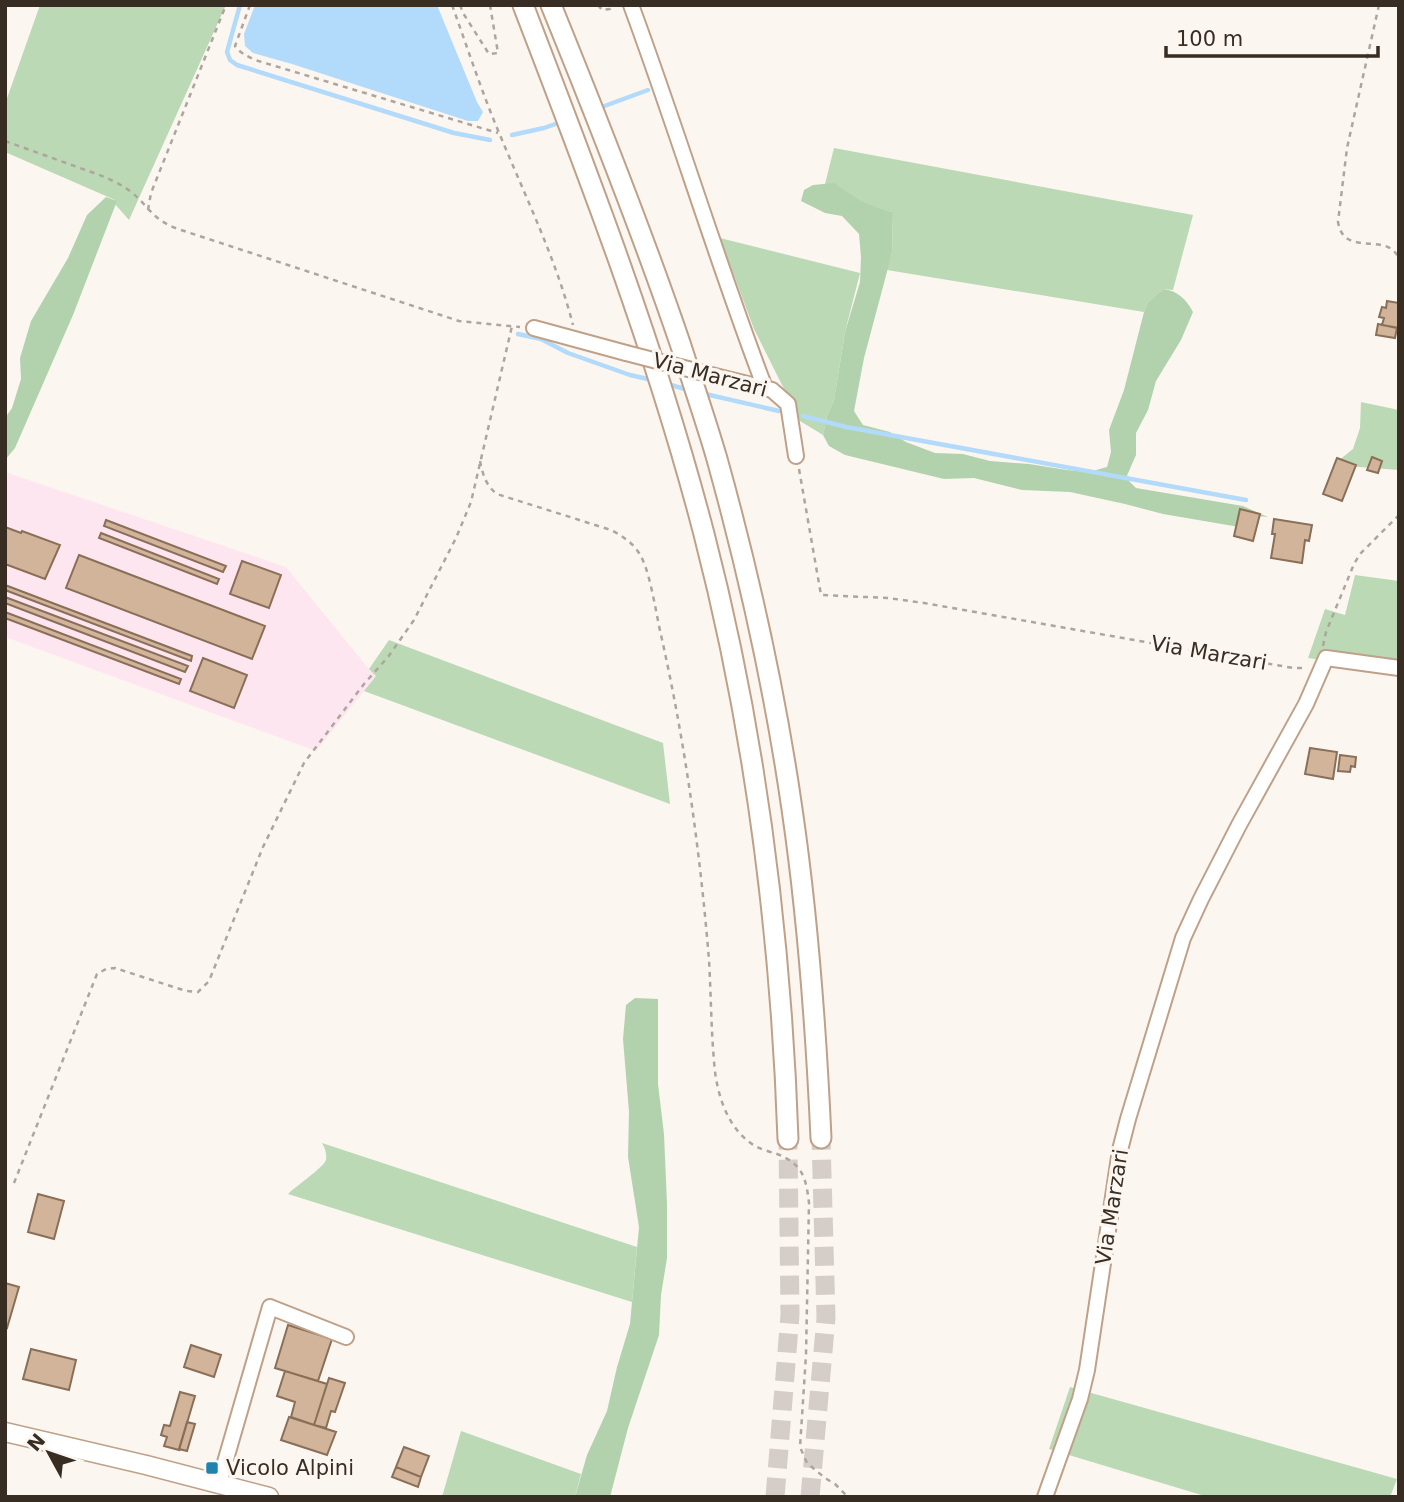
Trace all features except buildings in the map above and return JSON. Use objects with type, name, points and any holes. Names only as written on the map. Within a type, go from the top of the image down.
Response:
[{"type":"highway","points":[[523,5],[640,320],[687,472],[715,580],[744,715],[760,813],[779,976],[788,1139]]},
{"type":"highway","points":[[551,5],[660,284],[716,456],[744,559],[774,698],[792,809],[812,981],[821,1138]]},
{"type":"main road","points":[[5,1432],[269,1497]]},
{"type":"street","points":[[631,5],[765,388]]},
{"type":"street","name":"Via Marzari","points":[[534,328],[772,390],[788,404],[796,456]]},
{"type":"street","points":[[1326,658],[1399,668]]},
{"type":"street","name":"Via Marzari","points":[[1045,1497],[1080,1399],[1087,1370],[1120,1150],[1183,938],[1239,825],[1306,704],[1326,658]]},
{"type":"street","points":[[219,1483],[270,1307],[346,1337]]},
{"type":"path","points":[[148,209],[151,193],[226,5]]},
{"type":"path","points":[[250,5],[235,46],[255,60],[499,134]]},
{"type":"path","points":[[452,5],[499,134],[536,217],[567,303],[576,338]]},
{"type":"path","points":[[460,5],[489,54],[498,53],[490,5]]},
{"type":"path","points":[[598,5],[602,10],[610,9],[610,5]]},
{"type":"path","points":[[1379,5],[1348,148],[1338,222],[1340,232],[1348,240],[1387,246],[1396,251],[1399,259]]},
{"type":"path","points":[[5,141],[105,177],[130,191],[165,225],[459,321],[534,328]]},
{"type":"path","points":[[14,1182],[97,974],[115,968],[186,991],[198,992],[209,981],[263,846],[304,763],[414,620],[447,557],[471,502],[512,326]]},
{"type":"path","name":"Via Marzari","points":[[796,456],[821,595],[877,597],[924,603],[1293,668],[1306,668],[1326,658]]},
{"type":"path","points":[[480,461],[482,473],[490,489],[497,495],[611,530],[632,543],[644,561],[667,663],[692,800],[709,961],[718,1095],[731,1121],[742,1135],[757,1147],[787,1158],[801,1170],[806,1181],[806,1355],[800,1447],[807,1463],[848,1497]]},
{"type":"path","points":[[1326,658],[1323,647],[1325,632],[1354,564],[1360,554],[1399,515]]},
{"type":"shaded area","points":[[5,472],[286,567],[376,676],[316,751],[5,637]]},
{"type":"green space","points":[[40,5],[226,5],[129,220],[114,203],[115,200],[5,152],[5,104]]},
{"type":"green space","points":[[834,148],[1193,215],[1173,290],[1163,289],[1148,302],[1144,312],[887,270],[892,253],[893,212],[876,209],[825,184]]},
{"type":"green space","points":[[834,183],[869,204],[893,212],[892,253],[864,358],[854,411],[863,425],[890,432],[906,442],[935,453],[963,454],[990,461],[1089,472],[1107,467],[1111,452],[1109,430],[1124,390],[1144,312],[1148,302],[1163,289],[1168,290],[1181,296],[1193,312],[1181,340],[1156,381],[1148,410],[1136,433],[1136,455],[1126,478],[1136,488],[1243,506],[1268,517],[1247,515],[1245,528],[1163,514],[1070,492],[1022,490],[974,478],[944,479],[845,455],[829,446],[823,435],[834,400],[845,332],[860,282],[859,234],[842,216],[825,213],[801,201],[804,190],[813,185]]},
{"type":"green space","points":[[106,197],[117,201],[73,315],[15,448],[5,460],[5,418],[12,408],[21,379],[20,358],[31,321],[68,258],[87,215]]},
{"type":"green space","points":[[720,238],[860,273],[845,332],[834,400],[823,435],[800,421],[754,329]]},
{"type":"green space","points":[[1361,402],[1399,410],[1399,470],[1333,465],[1353,449],[1360,428]]},
{"type":"green space","points":[[1355,575],[1399,581],[1399,671],[1308,658],[1325,609],[1345,615]]},
{"type":"green space","points":[[389,640],[663,743],[670,804],[364,691],[376,676],[369,669]]},
{"type":"green space","points":[[635,998],[658,999],[658,1084],[664,1134],[667,1204],[667,1258],[661,1295],[659,1335],[628,1428],[610,1497],[575,1497],[587,1455],[607,1411],[630,1324],[639,1227],[628,1157],[629,1112],[623,1039],[626,1005]]},
{"type":"green space","points":[[322,1143],[637,1247],[632,1302],[288,1194],[326,1160]]},
{"type":"green space","points":[[1070,1387],[1397,1479],[1390,1497],[1208,1497],[1049,1449]]},
{"type":"green space","points":[[461,1431],[581,1474],[575,1497],[442,1497]]},
{"type":"water","points":[[255,5],[437,5],[483,112],[478,121],[468,121],[253,53],[245,46],[244,34]]},
{"type":"waterway","points":[[240,5],[227,52],[230,60],[237,65],[454,133],[490,140]]},
{"type":"waterway","points":[[599,108],[648,90]]},
{"type":"waterway","points":[[512,135],[561,122]]},
{"type":"waterway","points":[[518,334],[541,339],[568,353],[652,380]]},
{"type":"waterway","points":[[667,384],[689,390]]},
{"type":"waterway","points":[[701,393],[779,411]]},
{"type":"waterway","points":[[803,416],[846,427],[1246,500]]},
{"type":"tunnel","points":[[810,1497],[826,1318],[821,1138]]},
{"type":"tunnel","points":[[775,1497],[790,1315],[788,1139]]},
{"type":"place","name":"Vicolo Alpini","points":[[212,1468]]}]
